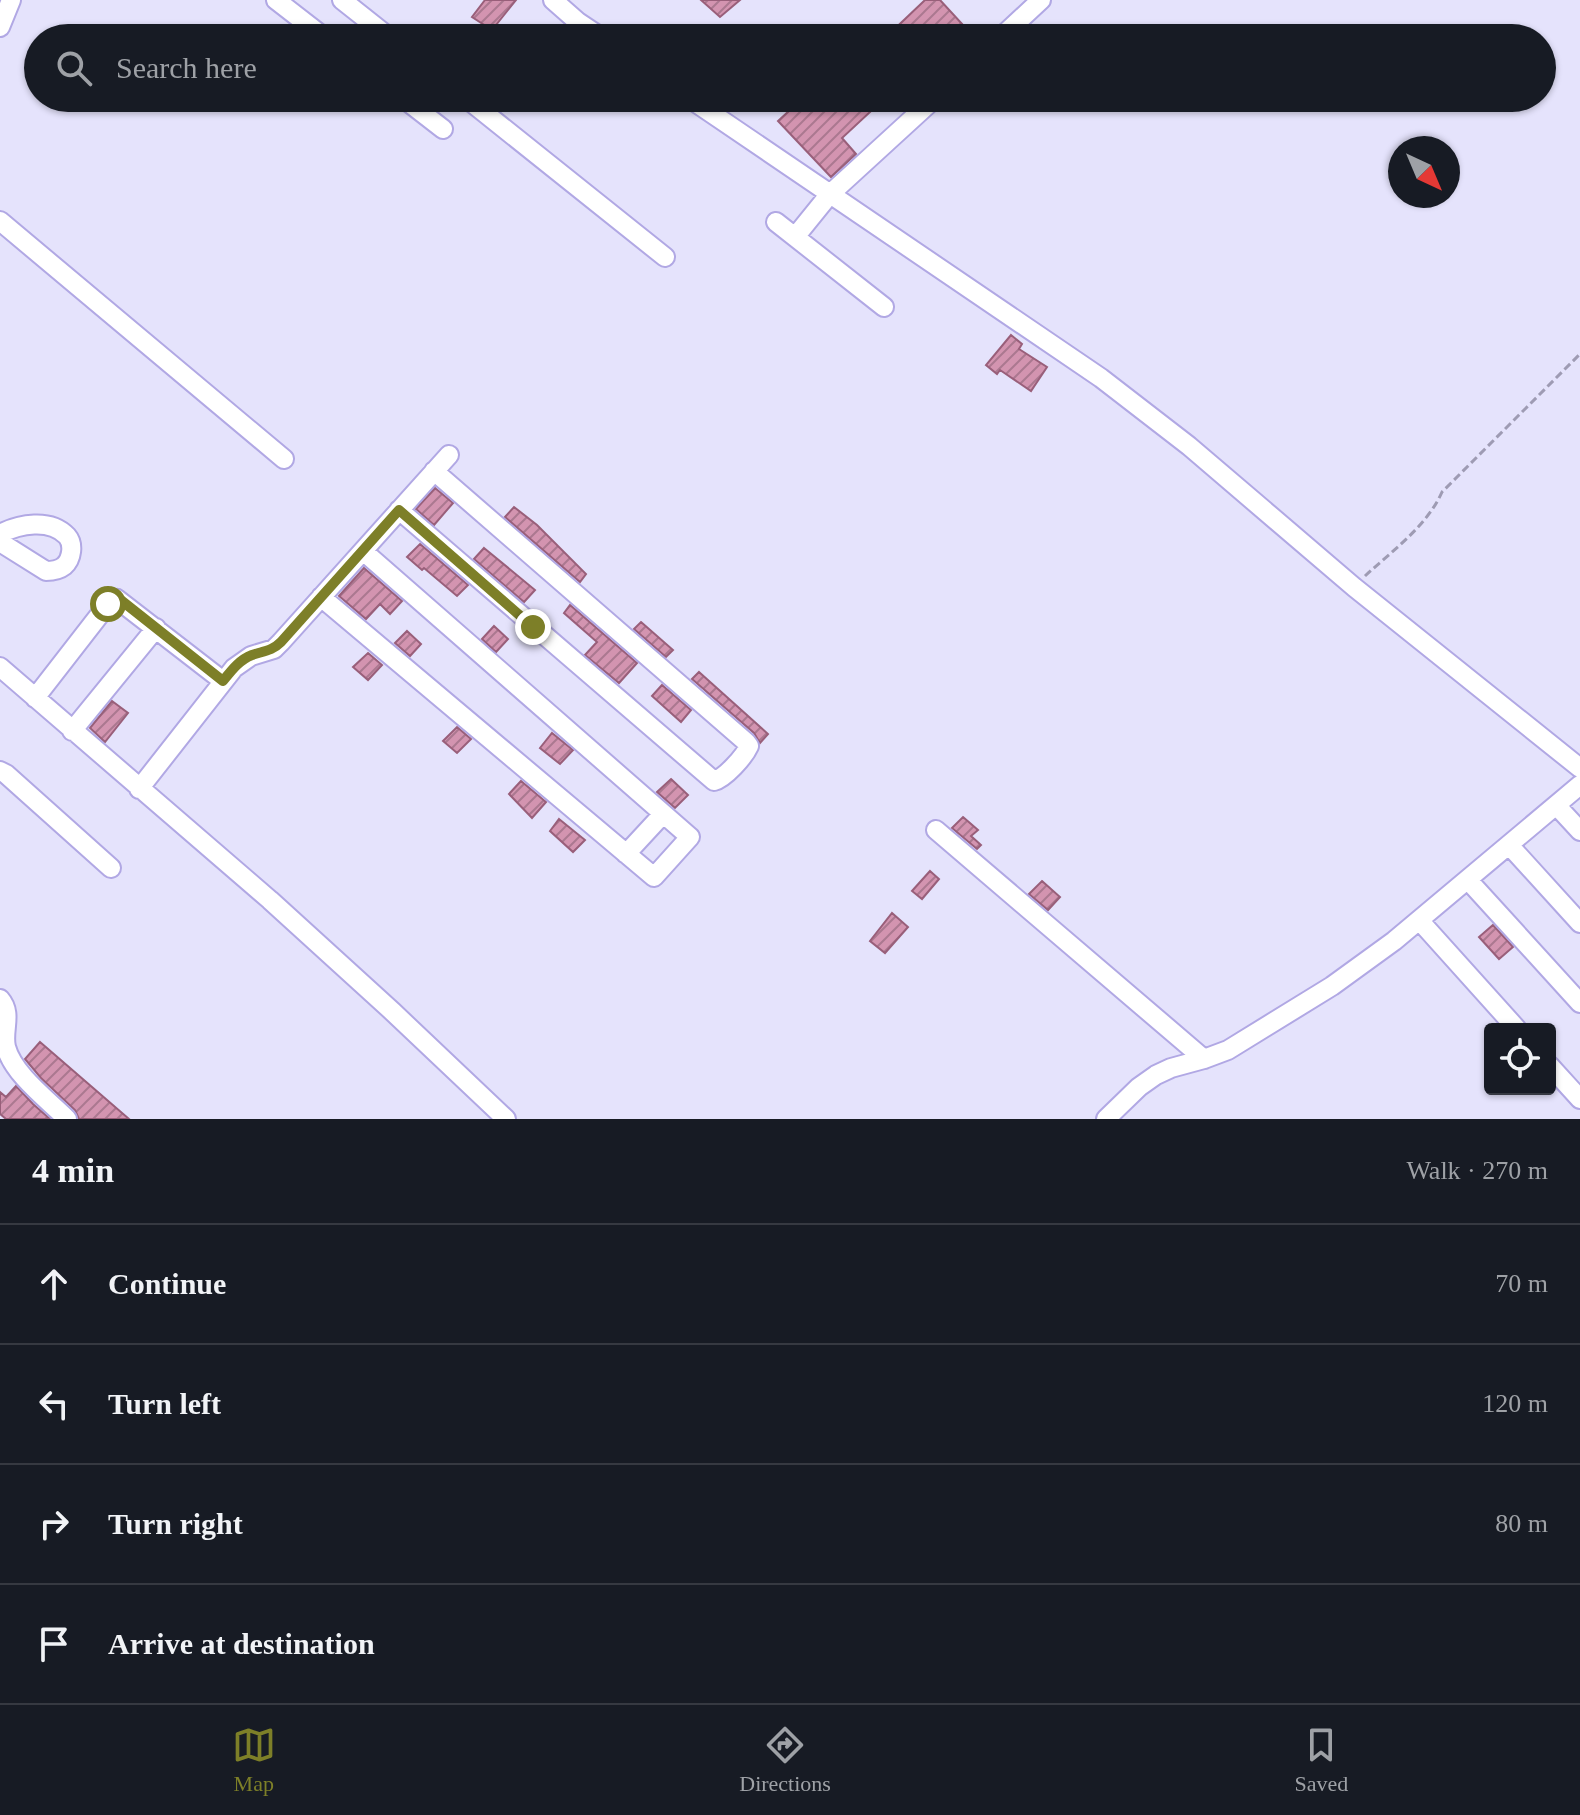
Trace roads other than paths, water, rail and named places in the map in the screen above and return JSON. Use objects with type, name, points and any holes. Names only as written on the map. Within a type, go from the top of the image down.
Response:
[{"type":"street","points":[[0,27],[11,0]]},
{"type":"street","points":[[276,0],[307,24]]},
{"type":"street","points":[[342,0],[372,24]]},
{"type":"street","points":[[553,0],[581,24]]},
{"type":"street","points":[[1015,24],[1041,0]]},
{"type":"street","points":[[421,112],[443,129]]},
{"type":"street","points":[[484,112],[665,257]]},
{"type":"street","points":[[709,112],[1101,378],[1189,446],[1354,587],[1580,768]]},
{"type":"street","points":[[795,237],[829,195],[920,112]]},
{"type":"street","points":[[0,221],[284,459]]},
{"type":"street","points":[[776,222],[884,307]]},
{"type":"street","points":[[139,789],[223,681],[242,661],[274,649],[449,455]]},
{"type":"street","points":[[399,510],[710,779],[720,779],[746,752],[749,746],[746,742],[434,471]]},
{"type":"street","points":[[0,534],[11,528],[46,525],[68,537],[72,546],[64,565],[54,571],[46,571],[0,542]]},
{"type":"street","points":[[321,597],[654,877],[690,837],[363,551]]},
{"type":"street","points":[[35,698],[112,600],[117,599],[223,681]]},
{"type":"street","points":[[72,731],[156,628]]},
{"type":"street","points":[[0,667],[311,937],[506,1119]]},
{"type":"street","points":[[0,771],[111,868]]},
{"type":"street","points":[[1106,1119],[1156,1075],[1228,1050],[1332,986],[1419,920],[1580,785]]},
{"type":"street","points":[[1556,805],[1580,831]]},
{"type":"street","points":[[626,854],[663,814]]},
{"type":"street","points":[[936,830],[1204,1059]]},
{"type":"street","points":[[1509,845],[1580,923]]},
{"type":"street","points":[[1468,880],[1580,1003]]},
{"type":"street","points":[[1419,920],[1512,1023]]},
{"type":"street","points":[[0,999],[6,1005],[6,1047],[14,1064],[67,1119]]},
{"type":"street","points":[[1556,1073],[1580,1099]]}]
